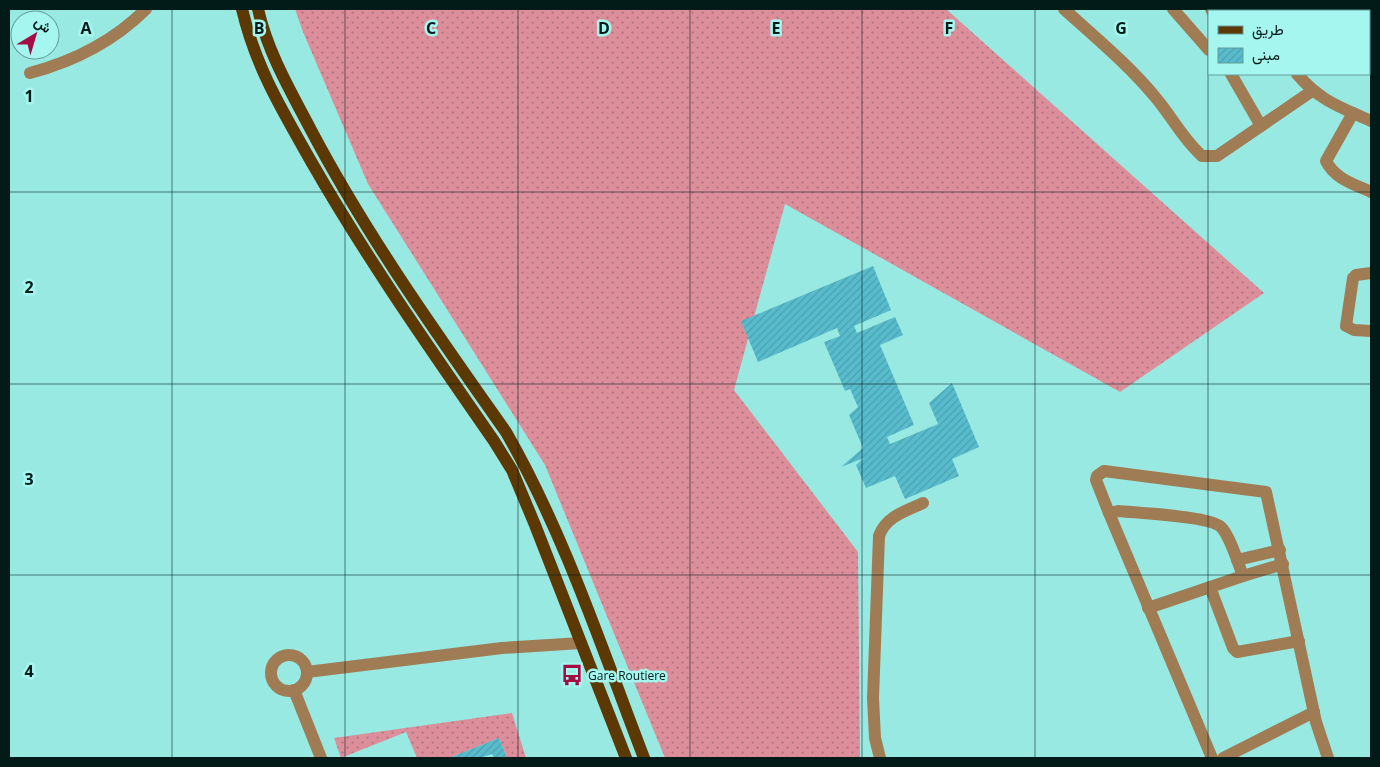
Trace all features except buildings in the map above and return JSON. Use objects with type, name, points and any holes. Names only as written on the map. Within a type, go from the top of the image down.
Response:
[{"type":"main road","points":[[242,9],[252,46],[264,78],[366,256],[512,470],[626,758]]},
{"type":"main road","points":[[258,9],[266,42],[279,72],[334,174],[379,247],[506,432],[523,462],[550,518],[644,758]]},
{"type":"street","points":[[30,73],[58,66],[83,55],[123,30],[146,9]]},
{"type":"street","points":[[1064,9],[1123,63],[1157,98],[1190,146],[1202,156],[1218,156],[1312,91]]},
{"type":"street","points":[[1173,9],[1208,49]]},
{"type":"street","points":[[1232,75],[1261,126]]},
{"type":"street","points":[[1298,75],[1312,91],[1326,101],[1371,121]]},
{"type":"street","points":[[1353,113],[1326,161],[1332,171],[1341,178],[1371,192]]},
{"type":"street","points":[[1371,273],[1356,275],[1353,278],[1346,326],[1354,330],[1371,330]]},
{"type":"street","points":[[1212,758],[1096,480],[1097,476],[1104,471],[1261,490],[1268,496],[1314,712],[1328,758]]},
{"type":"street","points":[[880,758],[875,738],[873,698],[879,536],[885,523],[890,519],[923,503]]},
{"type":"street","points":[[1109,513],[1118,511],[1207,520],[1221,527],[1243,576]]},
{"type":"street","points":[[1237,560],[1280,550]]},
{"type":"street","points":[[1148,608],[1283,564]]},
{"type":"street","points":[[1210,587],[1233,648],[1237,652],[1241,653],[1299,641]]},
{"type":"street","points":[[307,672],[502,648],[581,643]]},
{"type":"street","points":[[293,655],[303,661],[307,672],[304,682],[294,690],[282,690],[273,682],[271,676],[272,664],[281,656],[293,655]]},
{"type":"street","points":[[294,690],[321,758]]},
{"type":"street","points":[[1223,758],[1314,712]]},
{"type":"shaded area","points":[[295,9],[946,9],[1264,293],[1120,392],[785,204],[734,390],[858,552],[860,758],[665,758],[545,465],[368,184]]},
{"type":"shaded area","points":[[512,713],[526,758],[507,758],[499,738],[449,758],[417,758],[406,732],[341,758],[334,738]]},
{"type":"place","name":"Gare Routiere","points":[[572,675]]}]
